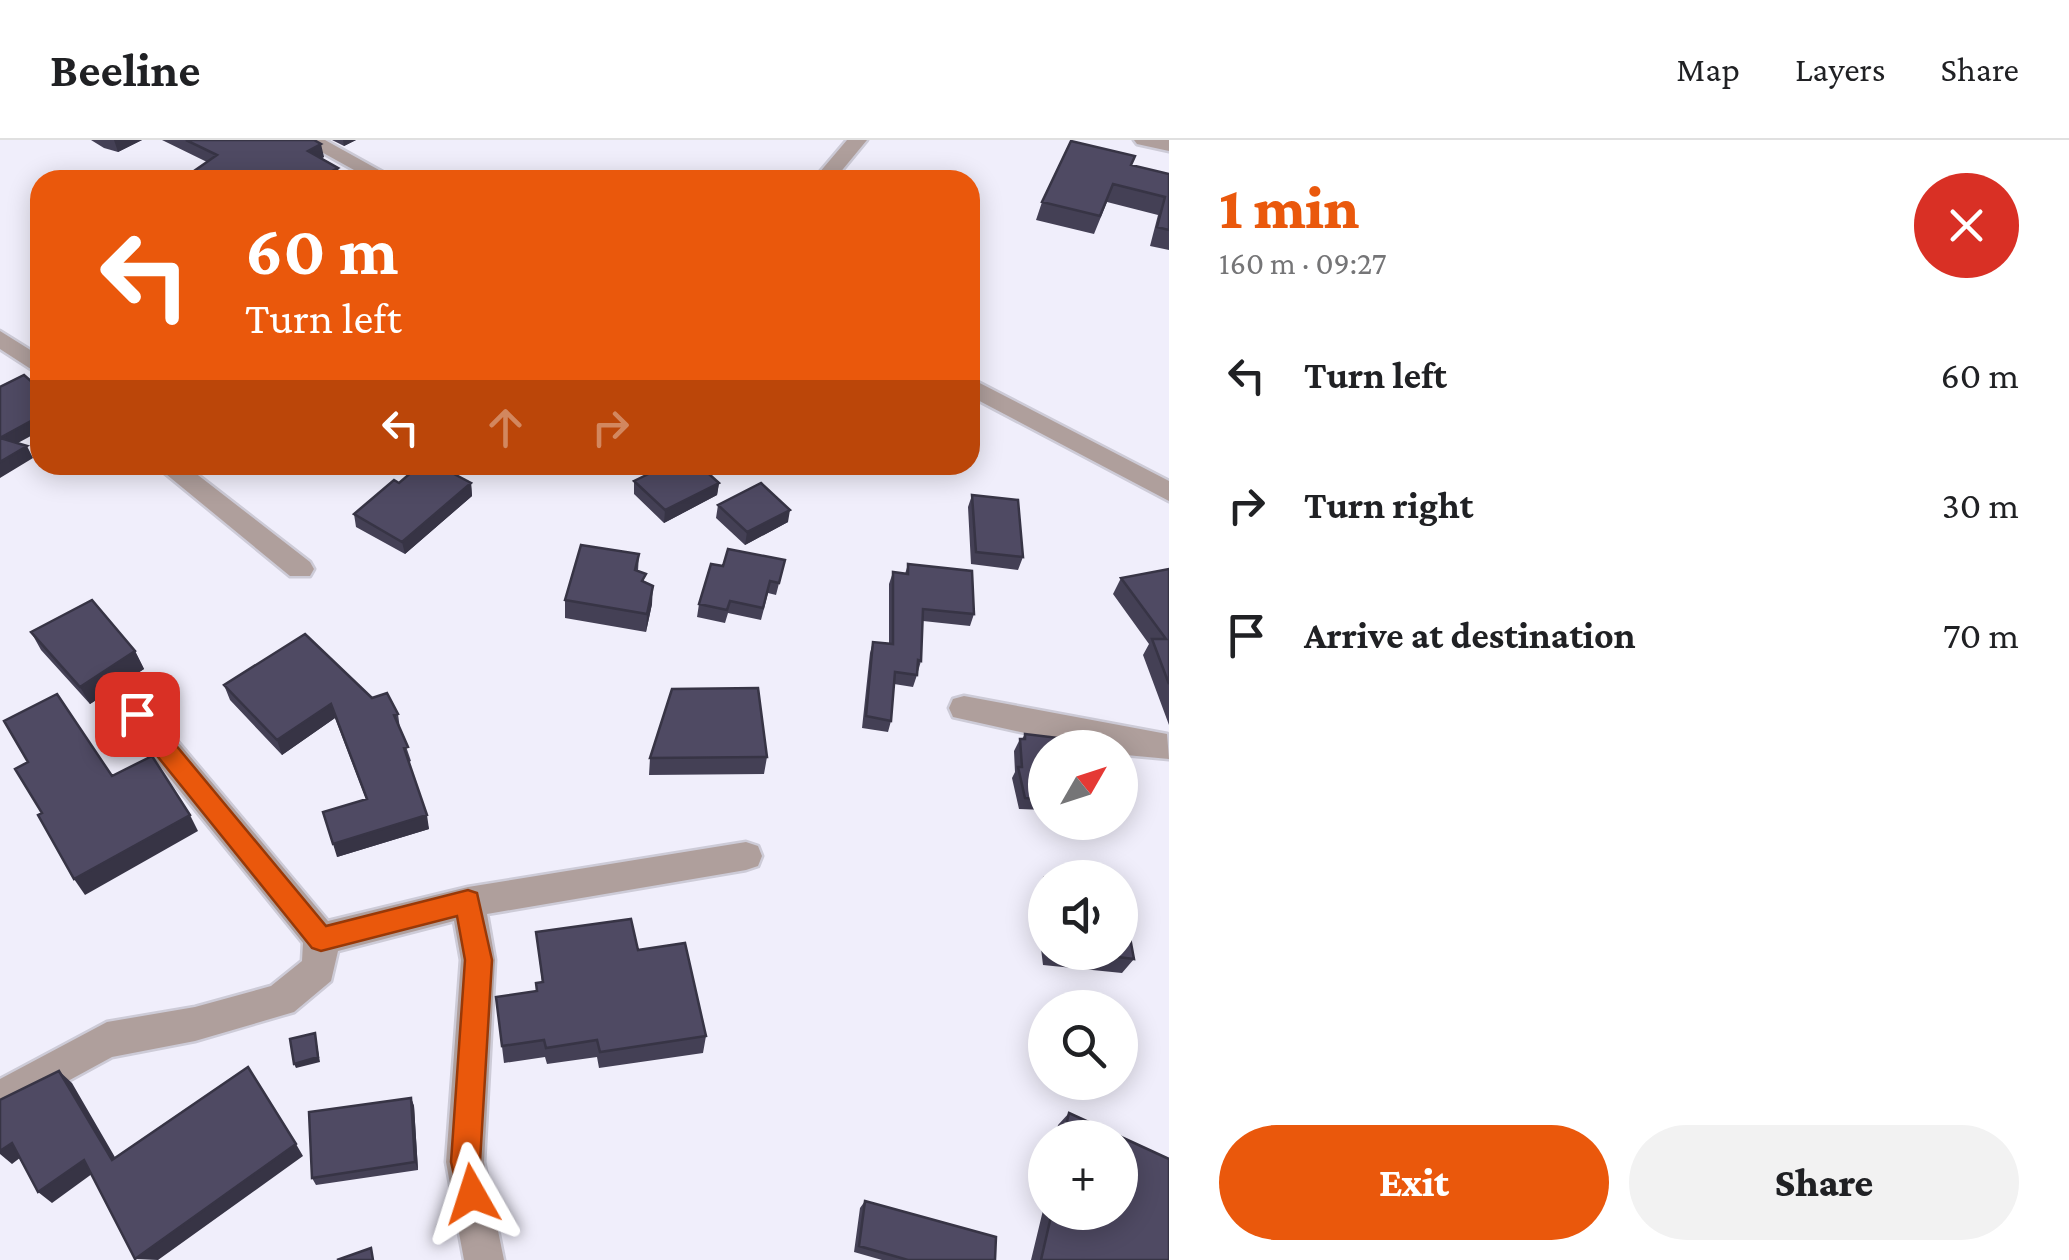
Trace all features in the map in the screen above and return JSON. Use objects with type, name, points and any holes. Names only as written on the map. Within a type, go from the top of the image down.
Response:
[{"type":"street","points":[[310,140],[368,170]]},
{"type":"street","points":[[832,170],[857,140]]},
{"type":"street","points":[[1144,140],[1169,145]]},
{"type":"street","points":[[0,338],[30,360]]},
{"type":"street","points":[[980,391],[1169,492]]},
{"type":"street","points":[[181,475],[300,569]]},
{"type":"street","points":[[964,708],[1168,749]]},
{"type":"street","points":[[0,1099],[107,1040],[195,1024],[282,1000],[319,969],[321,939],[137,714]]},
{"type":"street","points":[[321,939],[468,902],[746,856]]},
{"type":"street","points":[[468,902],[478,960],[465,1162],[484,1260]]},
{"type":"building","points":[[186,140],[314,140],[321,144],[308,151],[338,168],[195,170],[217,155]]},
{"type":"building","points":[[1071,141],[1135,156],[1131,165],[1169,174],[1169,230],[1157,227],[1165,197],[1113,184],[1100,216],[1042,202]]},
{"type":"building","points":[[24,375],[30,380],[30,422],[0,438],[0,387]]},
{"type":"building","points":[[0,438],[27,446],[0,462]]},
{"type":"building","points":[[408,475],[456,475],[471,483],[402,542],[354,514],[394,480],[399,483]]},
{"type":"building","points":[[646,475],[710,475],[719,483],[665,510],[634,481]]},
{"type":"building","points":[[761,483],[790,510],[747,532],[718,505]]},
{"type":"building","points":[[972,495],[1018,500],[1023,557],[976,552]]},
{"type":"building","points":[[581,545],[639,554],[635,570],[646,574],[642,581],[653,586],[647,614],[565,600]]},
{"type":"building","points":[[728,549],[785,560],[779,583],[770,581],[763,608],[730,601],[727,610],[699,604],[711,564],[723,566]]},
{"type":"building","points":[[908,564],[972,571],[974,614],[923,609],[917,675],[895,672],[891,721],[866,716],[873,642],[893,644],[893,572],[908,574]]},
{"type":"building","points":[[1169,569],[1169,684],[1152,639],[1166,639],[1121,578]]},
{"type":"building","points":[[92,600],[135,651],[80,687],[31,632]]},
{"type":"building","points":[[305,634],[372,698],[387,693],[398,714],[394,715],[408,747],[404,748],[427,815],[333,844],[323,812],[367,799],[331,704],[277,740],[224,685]]},
{"type":"building","points":[[758,688],[767,757],[650,758],[672,689]]},
{"type":"building","points":[[57,694],[112,776],[152,756],[190,815],[74,879],[15,769],[28,762],[4,721]]},
{"type":"building","points":[[1028,734],[1028,798],[1018,767],[1022,767],[1020,739]]},
{"type":"building","points":[[631,919],[638,950],[685,943],[706,1036],[600,1052],[597,1040],[546,1048],[544,1040],[502,1046],[496,997],[537,991],[536,983],[543,982],[536,932]]},
{"type":"building","points":[[315,1033],[318,1057],[294,1064],[290,1039]]},
{"type":"building","points":[[248,1067],[296,1144],[135,1259],[84,1160],[38,1192],[12,1143],[0,1151],[0,1100],[59,1071],[112,1160]]},
{"type":"building","points":[[411,1098],[415,1162],[312,1178],[309,1112]]},
{"type":"building","points":[[1138,1145],[1169,1159],[1169,1260],[1041,1260],[1048,1230],[1138,1230]]},
{"type":"building","points":[[865,1201],[996,1237],[995,1260],[908,1260],[859,1246]]},
{"type":"building","points":[[371,1248],[373,1260],[337,1260]]},
{"type":"route","points":[[137,714],[321,939],[468,902],[478,960],[465,1162],[472,1194]]}]
